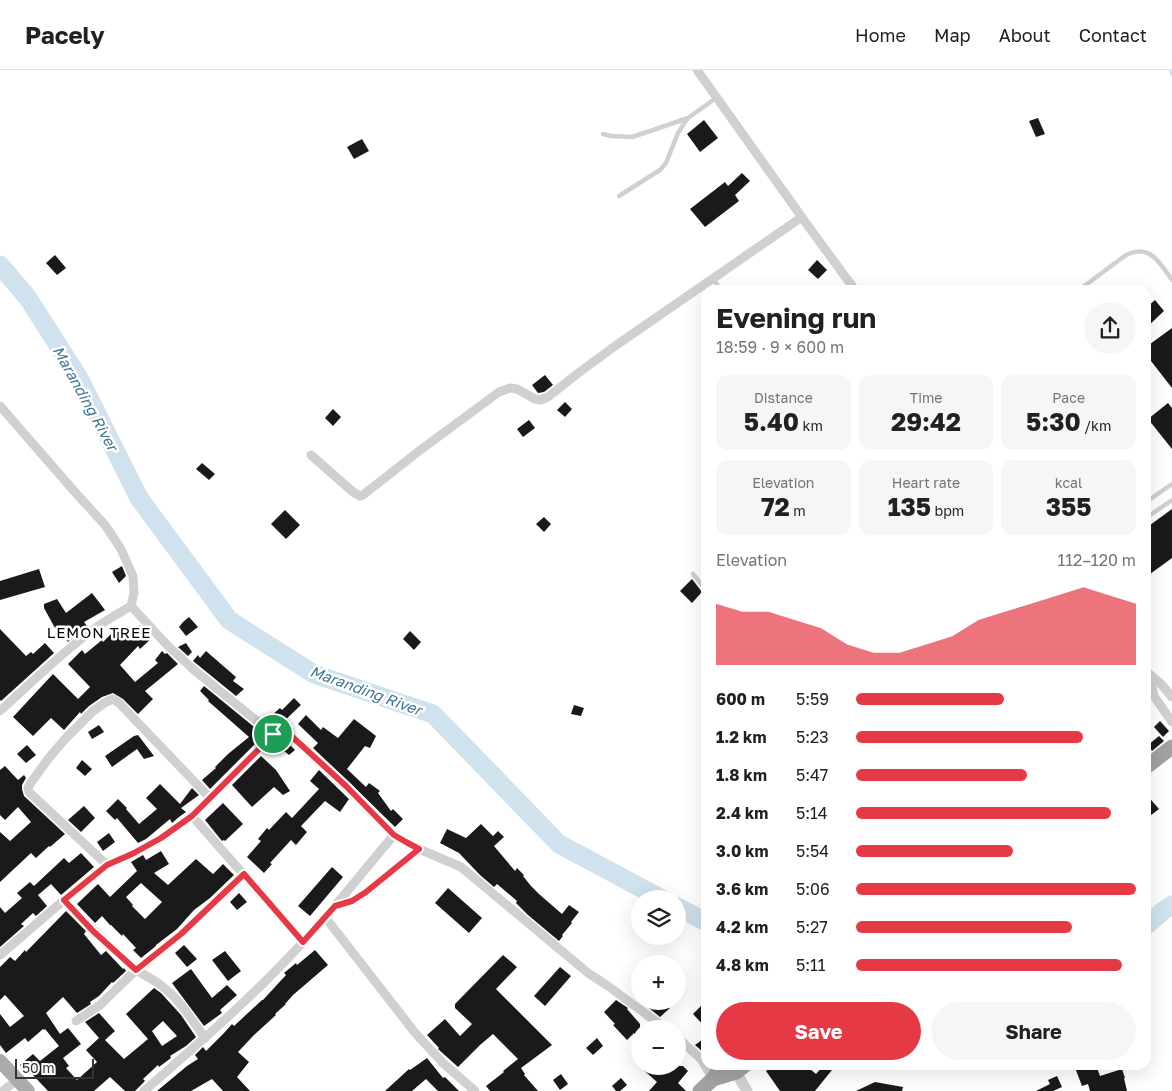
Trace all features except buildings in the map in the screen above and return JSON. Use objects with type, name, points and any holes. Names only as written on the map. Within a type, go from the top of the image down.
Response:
[{"type":"highway","points":[[1151,763],[1172,747]]},
{"type":"highway","points":[[700,1091],[713,1079],[719,1070]]},
{"type":"highway","points":[[713,1079],[737,1070]]},
{"type":"main road","points":[[0,1061],[28,1091]]},
{"type":"street","points":[[697,70],[851,285]]},
{"type":"street","points":[[703,285],[802,217]]},
{"type":"street","points":[[311,456],[360,496],[499,392],[510,388],[517,389],[535,399],[541,400],[548,397],[577,374],[701,286]]},
{"type":"street","points":[[0,406],[105,525],[121,549],[133,576],[134,594],[131,606],[86,635],[47,667],[0,711]]},
{"type":"street","points":[[131,606],[168,646],[194,670],[273,734]]},
{"type":"street","points":[[1151,675],[1172,697]]},
{"type":"street","points":[[1151,686],[1154,696],[1172,722]]},
{"type":"street","points":[[107,865],[42,805],[29,792],[28,788],[48,759],[65,739],[106,702],[113,699],[119,703],[210,798]]},
{"type":"street","points":[[0,955],[107,865],[161,838],[192,816],[278,730],[287,732],[346,786],[394,835],[419,849],[461,867],[588,973],[654,1020]]},
{"type":"street","points":[[192,816],[303,942]]},
{"type":"street","points":[[144,1091],[205,1038],[274,972],[335,906],[394,835]]},
{"type":"street","points":[[335,906],[352,901],[366,892],[419,849]]},
{"type":"street","points":[[76,1021],[100,1005],[136,970],[181,934],[244,874]]},
{"type":"street","points":[[64,900],[93,931],[136,970],[162,986],[173,996],[205,1038]]},
{"type":"street","points":[[325,917],[416,1034],[443,1063],[475,1091]]},
{"type":"street","points":[[686,1045],[701,1059]]},
{"type":"street","points":[[708,1070],[713,1079]]},
{"type":"street","points":[[740,1070],[747,1091]]},
{"type":"street","points":[[3,1091],[18,1079]]},
{"type":"lane","points":[[603,134],[632,137],[656,130],[688,118],[717,97]]},
{"type":"lane","points":[[619,196],[660,170],[666,163],[678,133],[688,118]]},
{"type":"lane","points":[[1086,285],[1133,251],[1148,253],[1157,259],[1172,280]]},
{"type":"lane","points":[[713,278],[718,285]]},
{"type":"lane","points":[[1151,499],[1172,484]]},
{"type":"lane","points":[[1151,515],[1172,500]]},
{"type":"lane","points":[[693,574],[701,584]]},
{"type":"waterway","points":[[1170,70],[1172,75]]},
{"type":"waterway","name":"Maranding River","points":[[0,265],[28,298],[79,378],[139,498],[229,620],[314,674],[433,714],[559,844],[645,890]]},
{"type":"waterway","name":"Maranding River","points":[[1151,922],[1172,905]]},
{"type":"waterway","name":"Maranding River","points":[[686,911],[701,919]]},
{"type":"district","name":"LEMON TREE","points":[[99,632]]},
{"type":"route","points":[[278,730],[287,732],[346,786],[394,835],[419,849],[366,892],[352,901],[335,906],[303,942],[244,874],[181,934],[136,970],[93,931],[64,900],[107,865],[161,838],[192,816],[273,734],[278,730]]}]
